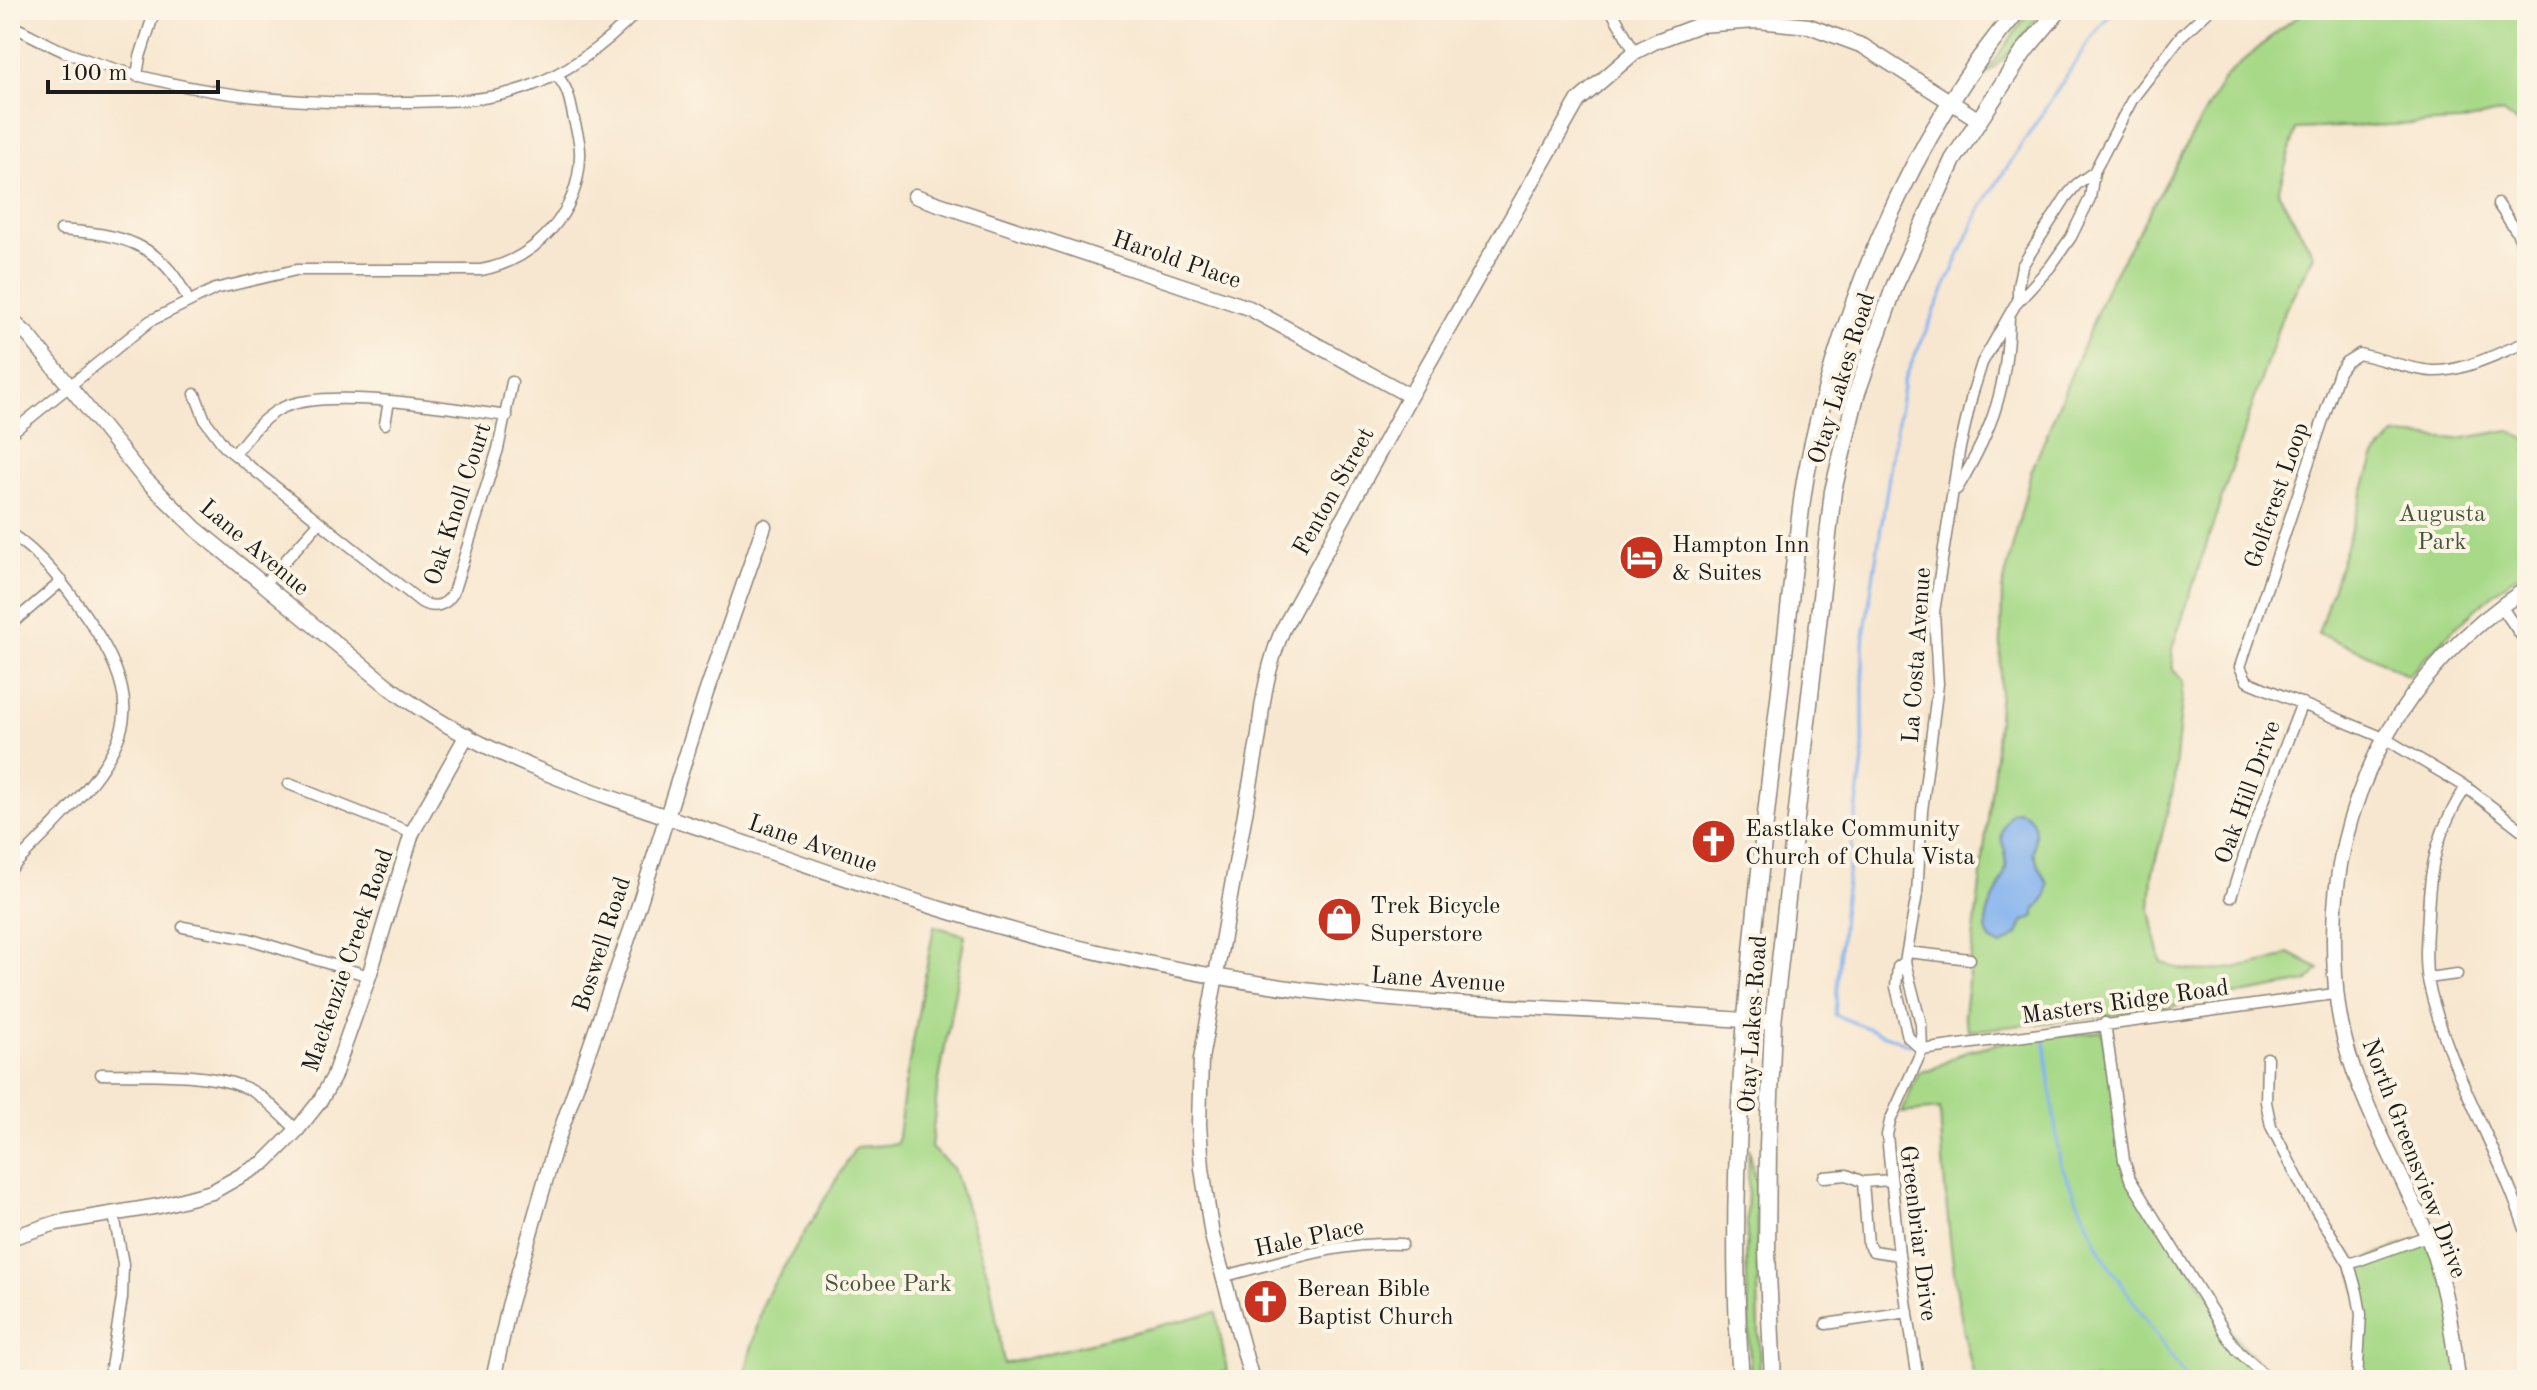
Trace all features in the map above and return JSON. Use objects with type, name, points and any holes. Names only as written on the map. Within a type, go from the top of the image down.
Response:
[{"type":"main road","name":"Otay Lakes Road","points":[[1741,1380],[1736,1254],[1737,1145],[1744,1020],[1806,477],[1830,375],[1861,282],[1903,188],[1951,101],[2018,10]]},
{"type":"main road","name":"Otay Lakes Road","points":[[1773,1380],[1767,1222],[1773,1023],[1833,491],[1856,395],[1895,285],[1953,160],[2025,50],[2059,10]]},
{"type":"street","points":[[137,76],[155,10]]},
{"type":"street","points":[[10,25],[68,53],[137,76],[237,97],[369,103],[471,100],[523,89],[575,65],[639,10]]},
{"type":"street","points":[[1611,10],[1635,52]]},
{"type":"street","name":"La Costa Avenue","points":[[1922,1050],[1921,1024],[1906,957],[1917,894],[1922,811],[1938,684],[1934,612],[1972,395],[1982,363],[2018,300],[2050,267],[2071,237],[2090,198],[2094,172],[2133,98],[2181,36],[2209,10]]},
{"type":"street","name":"Fenton Street","points":[[1252,1380],[1212,1236],[1199,1124],[1201,1059],[1273,652],[1410,396],[1578,101],[1635,52],[1654,42],[1699,25],[1757,21],[1791,23],[1827,31],[1863,46],[1979,120]]},
{"type":"street","points":[[10,434],[150,321],[215,289],[286,271],[468,271],[491,268],[519,257],[545,238],[560,219],[578,175],[579,141],[567,86],[556,75]]},
{"type":"street","name":"La Costa Avenue","points":[[2018,300],[2022,266],[2066,197],[2094,172]]},
{"type":"street","name":"Harold Place","points":[[915,196],[1249,308],[1410,396]]},
{"type":"street","points":[[2498,204],[2517,232],[2527,256]]},
{"type":"street","points":[[61,230],[111,235],[137,243],[168,267],[188,300]]},
{"type":"street","name":"La Costa Avenue","points":[[1953,494],[1981,447],[1999,402],[2006,370],[2009,315]]},
{"type":"street","name":"Lane Avenue","points":[[10,319],[29,336],[142,476],[196,529],[417,708],[481,744],[593,791],[946,911],[1017,932],[1155,964],[1302,990],[1400,1000],[1773,1023]]},
{"type":"street","name":"Golfcrest Loop","points":[[2527,342],[2449,370],[2421,369],[2359,354],[2346,362],[2339,372],[2240,667],[2247,681],[2384,738],[2466,787],[2527,834]]},
{"type":"street","name":"Oak Knoll Court","points":[[320,522],[425,605],[444,604],[453,593],[507,416],[512,382]]},
{"type":"street","points":[[195,394],[211,430],[234,454],[320,522],[264,584]]},
{"type":"street","points":[[234,454],[266,417],[297,402],[322,398],[389,401],[507,416]]},
{"type":"street","points":[[385,424],[389,401]]},
{"type":"street","name":"Boswell Road","points":[[493,1380],[509,1306],[555,1147],[632,927],[666,816],[764,526]]},
{"type":"street","points":[[10,533],[27,545],[62,581],[94,628],[120,681],[125,703],[123,726],[99,774],[10,870]]},
{"type":"street","points":[[10,625],[62,581]]},
{"type":"street","name":"North Greensview Drive","points":[[2458,1380],[2454,1337],[2440,1274],[2427,1236],[2354,1071],[2334,994],[2334,917],[2338,869],[2357,795],[2384,738],[2427,677],[2471,630],[2527,588]]},
{"type":"street","points":[[2501,606],[2527,644]]},
{"type":"street","name":"Oak Hill Drive","points":[[2231,897],[2251,834],[2302,703]]},
{"type":"street","name":"Mackenzie Creek Road","points":[[10,1238],[56,1223],[114,1215],[189,1200],[212,1192],[265,1162],[297,1130],[320,1101],[333,1078],[369,976],[412,833],[467,735]]},
{"type":"street","points":[[289,784],[412,833]]},
{"type":"street","points":[[2466,787],[2441,833],[2429,875],[2428,978],[2444,1037],[2516,1200],[2527,1235]]},
{"type":"street","points":[[183,927],[249,939],[369,976]]},
{"type":"street","points":[[1906,957],[1970,959]]},
{"type":"street","points":[[2428,978],[2457,974]]},
{"type":"street","name":"Masters Ridge Road","points":[[1922,1050],[2334,994]]},
{"type":"street","points":[[2105,1023],[2124,1160],[2130,1179],[2226,1334],[2238,1351],[2270,1380]]},
{"type":"street","name":"Greenbriar Drive","points":[[1918,1380],[1899,1255],[1887,1135],[1890,1121],[1922,1050]]},
{"type":"street","points":[[2267,1058],[2266,1102],[2271,1126],[2305,1192],[2349,1264],[2361,1314],[2357,1380]]},
{"type":"street","points":[[101,1074],[206,1078],[243,1087],[257,1094],[297,1130]]},
{"type":"street","points":[[1824,1177],[1847,1175],[1863,1182],[1891,1180]]},
{"type":"street","points":[[1863,1182],[1868,1244],[1873,1251],[1899,1255]]},
{"type":"street","points":[[109,1380],[122,1298],[123,1264],[114,1215]]},
{"type":"street","points":[[2349,1264],[2427,1236]]},
{"type":"street","name":"Hale Place","points":[[1225,1276],[1341,1246],[1374,1242],[1402,1244]]},
{"type":"street","points":[[1826,1324],[1908,1312]]},
{"type":"green space","points":[[2031,10],[2043,10],[2010,52],[1980,81]]},
{"type":"green space","points":[[2308,10],[2527,10],[2527,129],[2503,112],[2460,122],[2296,129],[2278,192],[2314,255],[2282,316],[2172,649],[2173,670],[2184,681],[2173,789],[2152,876],[2150,910],[2161,963],[2187,970],[2209,970],[2255,964],[2289,953],[2319,969],[2307,982],[2140,1012],[1969,1031],[1964,1014],[1994,769],[2000,690],[2002,590],[2031,472],[2108,285],[2225,77],[2285,25]]},
{"type":"green space","name":"Augusta Park","points":[[2509,430],[2527,440],[2527,568],[2465,619],[2408,676],[2362,651],[2318,634],[2374,458],[2394,435],[2459,439]]},
{"type":"green space","name":"Scobee Park","points":[[934,926],[965,935],[937,1092],[931,1148],[953,1168],[990,1281],[1004,1364],[1216,1312],[1227,1371],[1195,1380],[743,1380],[764,1300],[856,1147],[897,1144]]},
{"type":"green space","points":[[2102,1031],[2129,1177],[2162,1222],[2238,1341],[2263,1368],[2283,1380],[1975,1380],[1967,1349],[1951,1246],[1940,1109],[1901,1113],[1919,1072],[1931,1070],[1966,1051],[2043,1033],[2073,1035]]},
{"type":"green space","points":[[1749,1148],[1756,1183],[1760,1380],[1751,1380],[1750,1367],[1746,1257]]},
{"type":"green space","points":[[2434,1233],[2454,1305],[2462,1380],[2354,1380],[2363,1318],[2351,1265]]},
{"type":"water","points":[[2018,811],[2033,822],[2033,854],[2048,884],[2046,896],[2035,911],[2035,916],[2024,921],[2018,934],[2001,946],[1990,940],[1986,922],[2006,867],[2002,830],[2011,813]]},
{"type":"waterway","points":[[1910,1045],[1835,1015],[1843,913],[1863,760],[1863,643],[1904,380],[1980,209],[2093,35],[2114,10]]},
{"type":"waterway","points":[[2044,1037],[2060,1163],[2104,1258],[2187,1380]]},
{"type":"place","name":"Hampton Inn & Suites","points":[[1641,558]]},
{"type":"place","name":"Eastlake Community Church of Chula Vista","points":[[1714,842]]},
{"type":"place","name":"Trek Bicycle Superstore","points":[[1339,919]]},
{"type":"place","name":"Berean Bible Baptist Church","points":[[1266,1302]]}]
